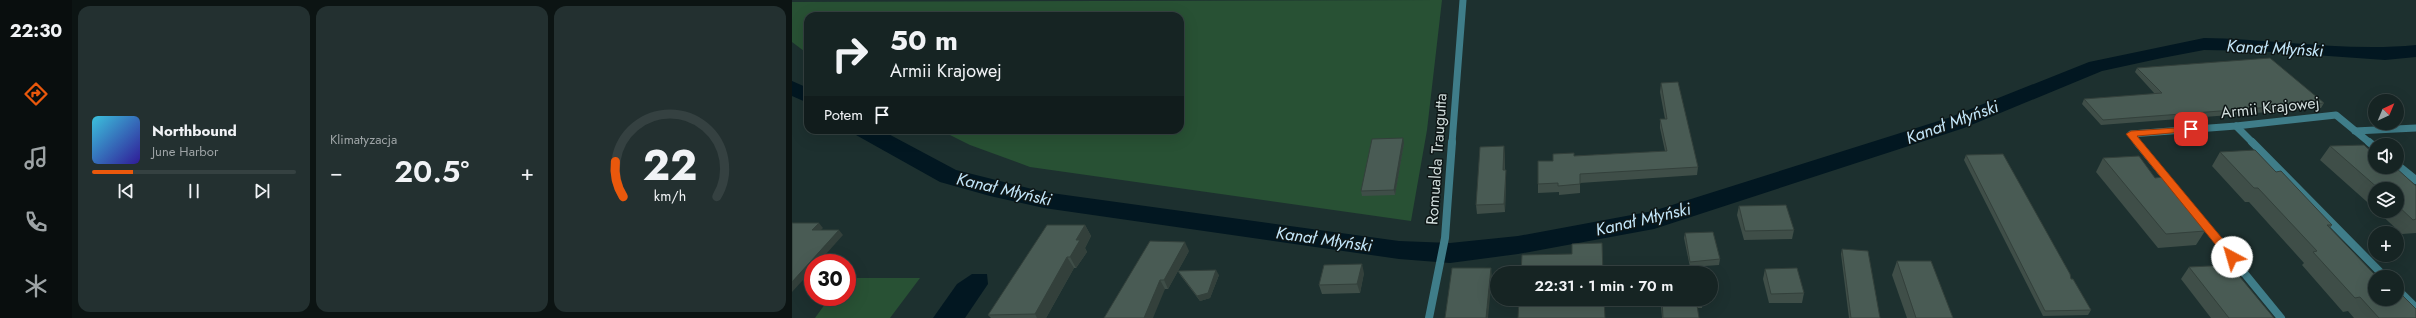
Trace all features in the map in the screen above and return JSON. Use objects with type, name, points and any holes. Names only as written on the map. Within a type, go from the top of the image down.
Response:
[{"type":"street","name":"Romualda Traugutta","points":[[1429,318],[1445,238],[1462,0]]},
{"type":"street","name":"Armii Krajowej","points":[[2281,318],[2131,134],[2236,126],[2336,115],[2368,141]]},
{"type":"street","points":[[2236,126],[2378,270]]},
{"type":"street","points":[[2355,131],[2416,128]]},
{"type":"street","points":[[2404,171],[2416,180]]},
{"type":"street","points":[[2404,296],[2415,306]]},
{"type":"green space","points":[[1442,0],[1427,130],[1411,221],[1030,167],[970,145],[948,134],[1184,134],[1184,12],[804,12],[804,51],[792,42],[792,2]]},
{"type":"green space","points":[[856,278],[920,278],[890,318],[815,318],[824,306],[856,306]]},
{"type":"water","points":[[972,274],[987,274],[988,284],[965,318],[933,318],[957,284]]},
{"type":"building","points":[[2270,58],[2324,103],[2103,120],[2084,99],[2162,93],[2137,68]]},
{"type":"building","points":[[1678,82],[1698,167],[1580,174],[1580,184],[1558,186],[1558,183],[1538,184],[1538,161],[1553,161],[1553,154],[1574,153],[1574,156],[1667,151],[1660,119],[1667,119],[1661,83]]},
{"type":"building","points":[[1403,138],[1394,190],[1361,191],[1372,139]]},
{"type":"building","points":[[2364,145],[2368,149],[2368,174],[2403,174],[2416,186],[2416,219],[2413,220],[2404,212],[2404,182],[2371,182],[2330,146]]},
{"type":"building","points":[[1504,146],[1503,170],[1506,170],[1504,204],[1476,205],[1480,147]]},
{"type":"building","points":[[2255,150],[2276,172],[2281,171],[2332,225],[2327,225],[2370,270],[2368,270],[2368,306],[2360,297],[2355,298],[2313,252],[2317,251],[2258,188],[2254,188],[2220,152]]},
{"type":"building","points":[[2003,154],[2070,274],[2071,279],[2073,279],[2091,310],[2045,311],[1966,155]]},
{"type":"building","points":[[2139,156],[2155,178],[2162,177],[2205,231],[2166,234],[2103,158]]},
{"type":"building","points":[[1786,205],[1794,230],[1745,231],[1739,206]]},
{"type":"building","points":[[792,223],[819,223],[812,230],[839,230],[817,254],[804,254],[804,269],[792,282]]},
{"type":"building","points":[[1047,225],[1085,225],[1076,240],[1080,240],[1070,257],[1067,257],[1035,314],[988,315]]},
{"type":"building","points":[[1713,232],[1720,259],[1690,262],[1685,233]]},
{"type":"building","points":[[1150,241],[1185,242],[1164,280],[1160,280],[1144,318],[1104,318]]},
{"type":"building","points":[[1602,243],[1603,266],[1521,266],[1522,255],[1572,254],[1572,244]]},
{"type":"building","points":[[1842,249],[1868,251],[1880,318],[1851,318]]},
{"type":"building","points":[[1897,261],[1931,261],[1953,318],[1916,318]]},
{"type":"building","points":[[1362,264],[1357,284],[1319,285],[1324,265]]},
{"type":"building","points":[[2230,265],[2274,318],[2229,318],[2189,267]]},
{"type":"building","points":[[1452,268],[1490,268],[1486,318],[1445,318]]},
{"type":"building","points":[[1797,268],[1804,293],[1771,294],[1765,269]]},
{"type":"building","points":[[1216,270],[1208,293],[1197,296],[1178,271]]},
{"type":"building","points":[[2404,297],[2416,309],[2416,318],[2379,318],[2368,306],[2404,306]]},
{"type":"building","points":[[1519,306],[1604,306],[1605,318],[1518,318]]},
{"type":"building","points":[[1662,306],[1697,306],[1699,318],[1663,318]]},
{"type":"waterway","name":"Kanał Młyński","points":[[871,134],[948,176],[990,188],[1044,200],[1399,250],[1450,253],[1518,245],[1654,220],[1956,123],[2096,66],[2162,52],[2204,44],[2257,45],[2385,54],[2416,51]]},
{"type":"waterway","name":"Kanał Młyński","points":[[792,87],[804,94]]},
{"type":"route","points":[[2191,129],[2131,134],[2232,257]]}]
